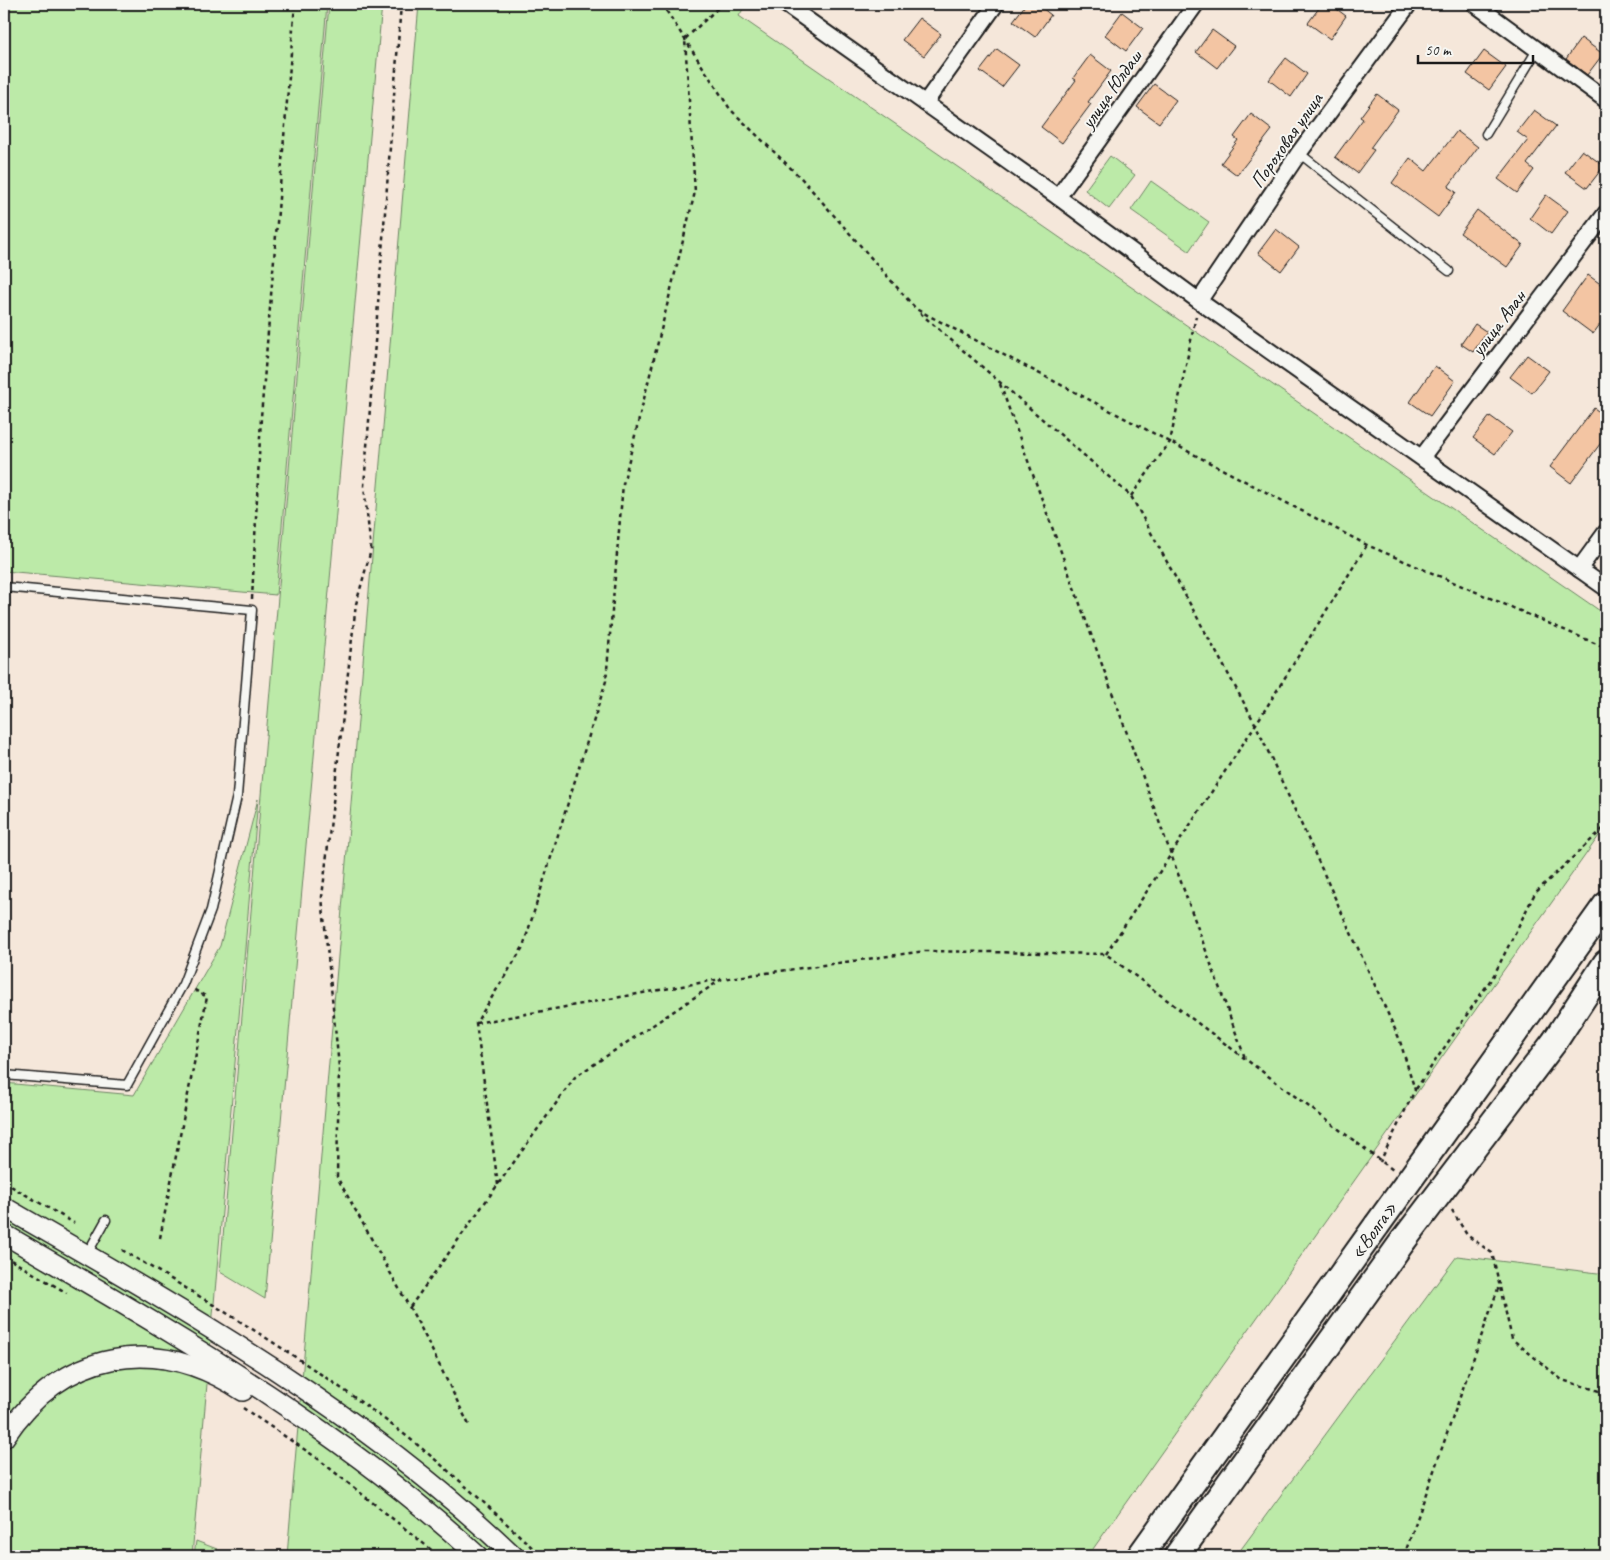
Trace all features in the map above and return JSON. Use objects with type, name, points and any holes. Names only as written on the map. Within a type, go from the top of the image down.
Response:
[{"type":"highway","name":"«Волга»","points":[[1140,1556],[1606,905]]},
{"type":"highway","name":"«Волга»","points":[[1177,1556],[1403,1241],[1555,1041],[1606,963]]},
{"type":"street","points":[[785,4],[1058,197],[1199,301],[1422,456],[1606,588]]},
{"type":"street","points":[[926,103],[996,4]]},
{"type":"street","name":"улица Юлдаш","points":[[1058,197],[1196,4]]},
{"type":"street","name":"Пороховая улица","points":[[1199,301],[1300,153],[1409,4]]},
{"type":"street","points":[[1475,4],[1606,100]]},
{"type":"street","name":"улица Алан","points":[[1422,456],[1606,213]]},
{"type":"street","points":[[1579,569],[1606,532]]},
{"type":"street","points":[[4,1206],[178,1307],[304,1388],[400,1459],[514,1556]]},
{"type":"street","points":[[4,1234],[241,1375],[297,1412],[385,1477],[478,1556]]},
{"type":"street","points":[[4,1438],[29,1406],[49,1387],[71,1374],[96,1363],[119,1358],[169,1359],[210,1373],[234,1385],[281,1416],[385,1477]]},
{"type":"lane","points":[[1486,134],[1537,50]]},
{"type":"lane","points":[[1300,153],[1449,272]]},
{"type":"lane","points":[[4,587],[252,610],[237,796],[211,910],[183,984],[127,1085],[4,1075]]},
{"type":"lane","points":[[87,1254],[106,1220]]},
{"type":"path","points":[[252,610],[261,417],[295,4]]},
{"type":"path","points":[[401,4],[364,486],[371,550],[356,604],[322,897],[339,1067],[337,1177],[410,1307],[470,1425]]},
{"type":"path","points":[[662,4],[730,109],[802,179],[916,309],[1130,496],[1256,725],[1399,1038],[1415,1090]]},
{"type":"path","points":[[685,39],[722,4]]},
{"type":"path","points":[[498,1185],[476,1023],[523,947],[606,681],[623,484],[695,192],[685,39]]},
{"type":"path","points":[[1130,496],[1170,442],[1199,301]]},
{"type":"path","points":[[916,309],[1367,545],[1606,648]]},
{"type":"path","points":[[999,382],[1245,1059]]},
{"type":"path","points":[[1106,954],[1256,725],[1367,545]]},
{"type":"path","points":[[1380,1162],[1415,1090],[1494,975],[1535,893],[1606,826]]},
{"type":"path","points":[[476,1023],[722,979],[925,951],[1106,954],[1395,1172]]},
{"type":"path","points":[[410,1307],[575,1077],[722,979]]},
{"type":"path","points":[[160,1238],[207,998],[183,984]]},
{"type":"path","points":[[4,1182],[74,1223]]},
{"type":"path","points":[[1448,1207],[1455,1212],[1467,1235],[1492,1254],[1512,1339],[1562,1380],[1606,1393]]},
{"type":"path","points":[[1404,1556],[1500,1282]]},
{"type":"path","points":[[242,1407],[317,1458],[439,1556]]},
{"type":"green space","points":[[4,4],[327,4],[276,595],[4,571]]},
{"type":"green space","points":[[329,4],[382,4],[265,1299],[220,1272]]},
{"type":"green space","points":[[419,4],[746,4],[739,16],[1606,615],[1606,826],[1088,1556],[287,1556]]},
{"type":"green space","points":[[1110,156],[1135,175],[1109,209],[1085,190]]},
{"type":"green space","points":[[1151,181],[1209,222],[1189,251],[1131,210]]},
{"type":"green space","points":[[258,799],[192,1556],[4,1556],[4,1083],[134,1095],[220,946]]},
{"type":"green space","points":[[1457,1256],[1606,1274],[1606,1556],[1236,1556]]},
{"type":"green space","points":[[196,1541],[217,1549],[220,1556],[194,1556]]},
{"type":"building","points":[[1026,4],[1037,4],[1051,15],[1035,37],[1013,21]]},
{"type":"building","points":[[1322,4],[1330,4],[1346,16],[1330,39],[1308,23]]},
{"type":"building","points":[[1122,12],[1143,28],[1126,51],[1105,35]]},
{"type":"building","points":[[919,18],[941,34],[924,56],[902,40]]},
{"type":"building","points":[[1212,30],[1234,46],[1217,68],[1196,52]]},
{"type":"building","points":[[1581,38],[1603,54],[1587,75],[1566,59]]},
{"type":"building","points":[[997,49],[1019,65],[1002,87],[980,71]]},
{"type":"building","points":[[1484,51],[1506,67],[1489,90],[1467,74]]},
{"type":"building","points":[[1090,55],[1111,71],[1088,102],[1091,104],[1062,143],[1041,127],[1076,80],[1073,78]]},
{"type":"building","points":[[1286,58],[1307,74],[1291,97],[1269,80]]},
{"type":"building","points":[[1154,84],[1176,100],[1159,123],[1137,107]]},
{"type":"building","points":[[1377,94],[1398,110],[1370,148],[1374,150],[1357,173],[1335,157],[1363,119],[1360,117]]},
{"type":"building","points":[[1534,110],[1556,126],[1527,164],[1534,170],[1517,193],[1498,179],[1528,140],[1517,132]]},
{"type":"building","points":[[1251,114],[1272,130],[1237,175],[1221,163],[1238,140],[1234,137]]},
{"type":"building","points":[[1457,131],[1478,147],[1448,187],[1456,192],[1438,217],[1392,183],[1410,158],[1426,171]]},
{"type":"building","points":[[1582,150],[1604,166],[1587,188],[1565,172]]},
{"type":"building","points":[[1546,195],[1568,211],[1551,234],[1530,218]]},
{"type":"building","points":[[1477,210],[1523,245],[1507,267],[1460,233]]},
{"type":"building","points":[[1276,229],[1299,247],[1281,271],[1258,253]]},
{"type":"building","points":[[1588,275],[1606,288],[1606,316],[1593,334],[1562,311]]},
{"type":"building","points":[[1475,324],[1487,332],[1473,352],[1461,344]]},
{"type":"building","points":[[1527,355],[1549,371],[1532,393],[1510,377]]},
{"type":"building","points":[[1435,366],[1455,381],[1430,416],[1410,402]]},
{"type":"building","points":[[1594,408],[1606,417],[1606,436],[1571,483],[1550,467]]},
{"type":"building","points":[[1490,416],[1512,432],[1495,454],[1473,438]]}]
